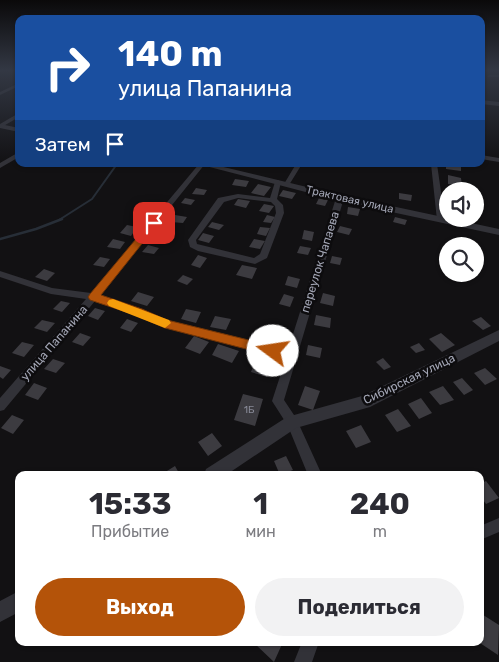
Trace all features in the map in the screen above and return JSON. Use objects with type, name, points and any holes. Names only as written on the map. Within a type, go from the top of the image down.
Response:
[{"type":"street","points":[[485,102],[499,104]]},
{"type":"street","points":[[0,126],[15,117]]},
{"type":"street","points":[[0,126],[15,129]]},
{"type":"street","points":[[0,166],[15,157]]},
{"type":"street","points":[[485,158],[499,160]]},
{"type":"street","name":"улица Папанина","points":[[0,406],[93,297],[200,167]]},
{"type":"street","name":"Трактовая улица","points":[[215,167],[340,198],[439,220]]},
{"type":"street","points":[[273,200],[282,183],[296,167]]},
{"type":"street","points":[[434,167],[439,206]]},
{"type":"street","points":[[238,196],[273,200],[279,205],[280,213],[264,256],[259,259],[254,261],[198,248],[193,245],[192,240],[221,200],[238,196]]},
{"type":"street","name":"переулок Чапаева","points":[[313,471],[292,422],[278,401],[340,198]]},
{"type":"street","name":"Трактовая улица","points":[[475,227],[499,232]]},
{"type":"street","points":[[0,274],[51,291],[93,297],[139,312],[165,323],[291,355]]},
{"type":"street","name":"Сибирская улица","points":[[218,471],[292,422],[365,402],[499,335]]},
{"type":"street","points":[[0,612],[15,603]]},
{"type":"street","points":[[303,662],[309,646]]},
{"type":"building","points":[[446,167],[461,167],[461,171],[446,169]]},
{"type":"building","points":[[448,175],[461,178],[462,182],[448,182]]},
{"type":"building","points":[[235,179],[249,181],[246,187],[232,185]]},
{"type":"building","points":[[258,184],[271,187],[264,196],[251,193]]},
{"type":"building","points":[[196,188],[207,190],[204,195],[192,194]]},
{"type":"building","points":[[283,190],[296,193],[292,199],[279,196]]},
{"type":"building","points":[[399,193],[412,195],[411,201],[399,199]]},
{"type":"building","points":[[185,198],[195,200],[191,205],[181,203]]},
{"type":"building","points":[[319,198],[328,200],[325,206],[316,204]]},
{"type":"building","points":[[238,199],[250,201],[246,208],[234,205]]},
{"type":"building","points":[[264,204],[274,206],[269,213],[259,211]]},
{"type":"building","points":[[348,207],[360,209],[358,216],[347,214]]},
{"type":"building","points":[[140,209],[149,211],[144,217],[134,215]]},
{"type":"building","points":[[175,215],[187,217],[183,223],[171,222]]},
{"type":"building","points":[[267,215],[275,217],[271,223],[263,222]]},
{"type":"building","points":[[395,217],[407,220],[405,225],[393,222]]},
{"type":"building","points":[[212,222],[224,225],[219,230],[208,227]]},
{"type":"building","points":[[127,225],[137,227],[131,236],[120,233]]},
{"type":"building","points":[[340,226],[352,229],[349,235],[337,232]]},
{"type":"building","points":[[161,227],[172,229],[167,235],[156,232]]},
{"type":"building","points":[[260,227],[270,228],[266,236],[257,234]]},
{"type":"building","points":[[304,230],[314,232],[312,241],[302,239]]},
{"type":"building","points":[[203,233],[214,236],[209,243],[198,240]]},
{"type":"building","points":[[113,239],[125,242],[120,249],[107,247]]},
{"type":"building","points":[[254,239],[265,241],[260,249],[249,247]]},
{"type":"building","points":[[148,245],[159,248],[154,254],[142,252]]},
{"type":"building","points":[[300,246],[311,248],[308,255],[297,253]]},
{"type":"building","points":[[198,255],[207,258],[200,268],[191,265]]},
{"type":"building","points":[[332,256],[342,258],[340,265],[330,263]]},
{"type":"building","points":[[100,257],[110,259],[104,267],[93,265]]},
{"type":"building","points":[[242,265],[257,268],[252,279],[236,275]]},
{"type":"building","points":[[44,269],[55,273],[47,281],[35,277]]},
{"type":"building","points":[[183,275],[193,279],[187,285],[177,281]]},
{"type":"building","points":[[288,276],[300,279],[297,288],[285,285]]},
{"type":"building","points":[[138,292],[154,297],[147,306],[131,301]]},
{"type":"building","points":[[323,293],[335,296],[333,306],[320,303]]},
{"type":"building","points":[[284,294],[294,297],[290,307],[279,304]]},
{"type":"building","points":[[61,301],[70,303],[62,312],[53,309]]},
{"type":"building","points":[[95,308],[105,311],[98,320],[88,316]]},
{"type":"building","points":[[186,309],[201,312],[196,323],[181,319]]},
{"type":"building","points":[[316,315],[331,318],[330,328],[314,325]]},
{"type":"building","points":[[215,316],[231,319],[226,330],[210,327]]},
{"type":"building","points":[[481,317],[491,326],[483,330],[472,321]]},
{"type":"building","points":[[127,319],[138,323],[131,332],[120,328]]},
{"type":"building","points":[[42,320],[55,323],[47,332],[34,328]]},
{"type":"building","points":[[271,328],[284,331],[281,340],[267,337]]},
{"type":"building","points":[[80,333],[91,337],[83,346],[72,342]]},
{"type":"building","points":[[441,333],[455,345],[442,352],[429,339]]},
{"type":"building","points":[[194,336],[209,342],[200,354],[185,348]]},
{"type":"building","points":[[22,342],[34,345],[24,357],[12,353]]},
{"type":"building","points":[[419,343],[425,350],[416,353],[410,347]]},
{"type":"building","points":[[218,344],[239,351],[232,363],[212,355]]},
{"type":"building","points":[[308,345],[322,348],[320,358],[306,355]]},
{"type":"building","points":[[257,356],[273,361],[267,377],[251,372]]},
{"type":"building","points":[[383,358],[391,367],[384,370],[376,362]]},
{"type":"building","points":[[53,359],[65,363],[56,373],[44,369]]},
{"type":"building","points":[[0,366],[11,370],[3,379],[0,377]]},
{"type":"building","points":[[485,368],[497,379],[485,385],[474,373]]},
{"type":"building","points":[[462,378],[473,390],[464,395],[453,382]]},
{"type":"building","points":[[34,383],[47,388],[38,400],[25,395]]},
{"type":"building","points":[[305,386],[320,391],[313,410],[298,405]]},
{"type":"building","points":[[443,386],[454,400],[440,405],[429,392]]},
{"type":"building","points":[[243,394],[263,399],[255,426],[234,420]]},
{"type":"building","points":[[421,398],[432,413],[419,419],[408,404]]},
{"type":"building","points":[[398,409],[411,426],[397,432],[385,415]]},
{"type":"building","points":[[12,415],[24,420],[13,434],[1,428]]},
{"type":"building","points":[[361,425],[371,442],[356,448],[346,431]]},
{"type":"building","points":[[212,433],[222,446],[208,456],[198,442]]},
{"type":"building","points":[[286,456],[293,470],[278,471],[274,461]]},
{"type":"building","points":[[175,466],[178,471],[167,471]]},
{"type":"building","points":[[486,481],[499,498],[486,504],[484,501],[484,482]]},
{"type":"building","points":[[484,616],[499,625],[498,655],[484,646]]},
{"type":"building","points":[[257,646],[281,646],[274,662]]},
{"type":"waterway","points":[[59,220],[92,199],[115,167]]},
{"type":"waterway","points":[[0,239],[36,229],[62,219]]},
{"type":"slow traffic","points":[[113,303],[165,323]]},
{"type":"route","points":[[154,223],[93,297],[139,312],[165,323],[273,351]]}]
